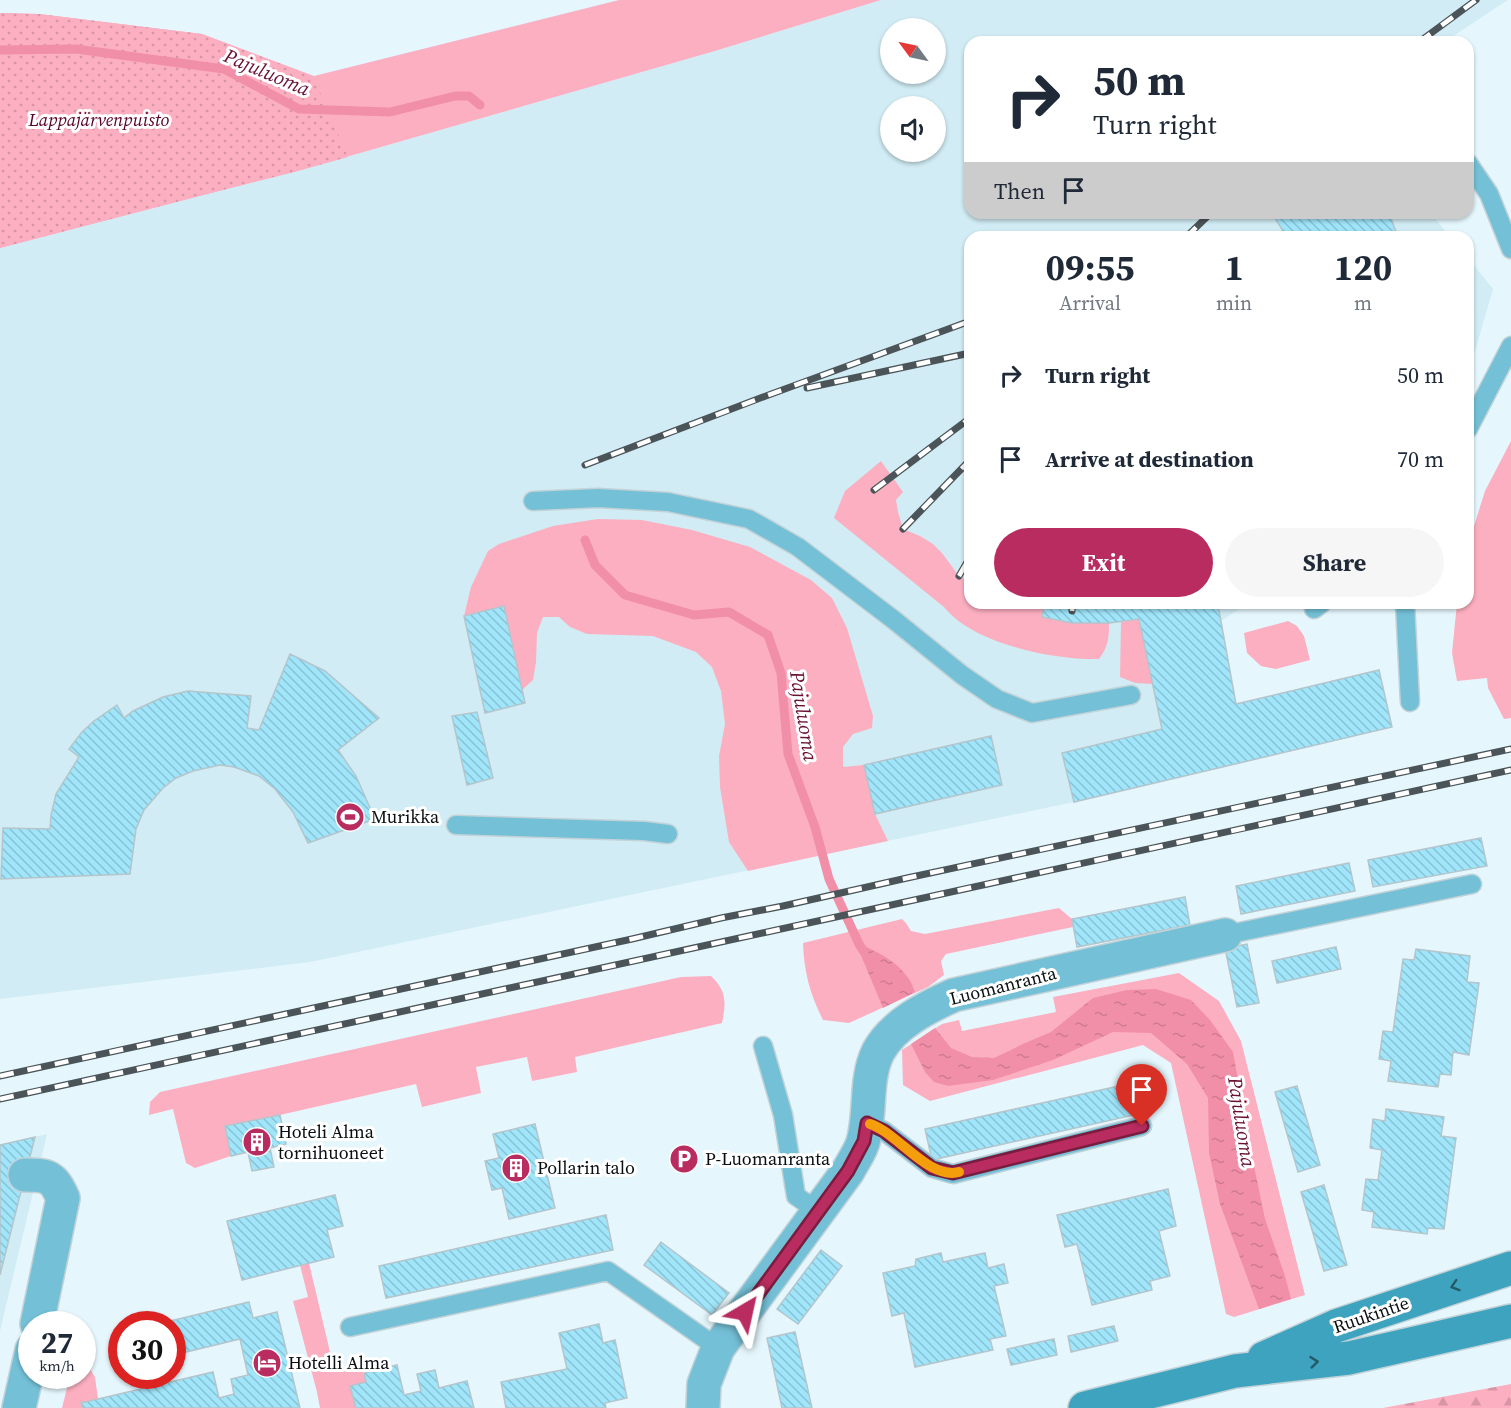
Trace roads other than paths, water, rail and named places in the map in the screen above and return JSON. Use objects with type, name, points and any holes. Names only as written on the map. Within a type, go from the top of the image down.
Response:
[{"type":"main road","name":"Ruukintie","points":[[1235,1371],[1336,1326],[1511,1268]]},
{"type":"main road","name":"Ruukintie","points":[[1085,1408],[1235,1371],[1349,1359],[1511,1321]]},
{"type":"street","name":"Luomanranta","points":[[703,1408],[704,1384],[718,1348],[848,1171],[864,1141],[871,1076],[878,1052],[895,1030],[930,1006],[954,995],[1225,935]]},
{"type":"street","points":[[25,1175],[44,1175],[56,1184],[63,1198],[40,1311]]},
{"type":"street","points":[[19,1408],[23,1389]]},
{"type":"lane","points":[[1474,172],[1489,194],[1511,249]]},
{"type":"lane","points":[[1474,417],[1511,346]]},
{"type":"lane","points":[[533,501],[598,498],[668,502],[749,519],[798,547],[962,675],[997,699],[1032,713],[1131,695]]},
{"type":"lane","points":[[1405,609],[1410,702]]},
{"type":"lane","points":[[456,825],[644,831],[668,834]]},
{"type":"lane","points":[[1225,935],[1472,884]]},
{"type":"lane","points":[[763,1046],[783,1115],[796,1196],[819,1212]]},
{"type":"lane","points":[[867,1123],[884,1131],[932,1168],[953,1173],[1142,1126]]},
{"type":"lane","points":[[350,1327],[608,1271],[718,1348]]},
{"type":"water","points":[[859,944],[899,967],[915,992],[883,1008],[860,953]]},
{"type":"water","points":[[1156,989],[1191,1000],[1210,1020],[1233,1052],[1265,1219],[1291,1299],[1259,1309],[1220,1204],[1209,1153],[1208,1098],[1187,1064],[1151,1033],[1113,1032],[1053,1060],[993,1080],[948,1086],[934,1082],[925,1072],[911,1044],[935,1028],[951,1048],[972,1057],[994,1058],[1051,1032],[1093,998],[1127,990]]},
{"type":"waterway","name":"Pajuluoma","points":[[0,50],[76,49],[224,69],[299,109],[390,112],[455,96],[469,96],[480,105]]},
{"type":"waterway","name":"Pajuluoma","points":[[585,540],[595,565],[625,595],[694,615],[729,612],[768,635],[781,673],[788,754],[815,827],[829,879],[864,952]]},
{"type":"railway","points":[[1427,36],[1476,0]]},
{"type":"railway","points":[[1192,231],[1205,219]]},
{"type":"railway","points":[[585,465],[964,323]]},
{"type":"railway","points":[[807,388],[964,354]]},
{"type":"railway","points":[[874,490],[964,422]]},
{"type":"railway","points":[[903,529],[964,466]]},
{"type":"railway","points":[[959,576],[964,567]]},
{"type":"railway","points":[[0,1076],[721,918],[1511,749]]},
{"type":"railway","points":[[0,1099],[1511,770]]},
{"type":"place","name":"Murikka","points":[[350,817]]},
{"type":"place","name":"Hoteli Alma tornihuoneet","points":[[257,1142]]},
{"type":"place","name":"P-Luomanranta","points":[[684,1159]]},
{"type":"place","name":"Pollarin talo","points":[[516,1168]]},
{"type":"place","name":"Hotelli Alma","points":[[267,1363]]},
{"type":"park label","name":"Lappajärvenpuisto","points":[[99,120]]}]
